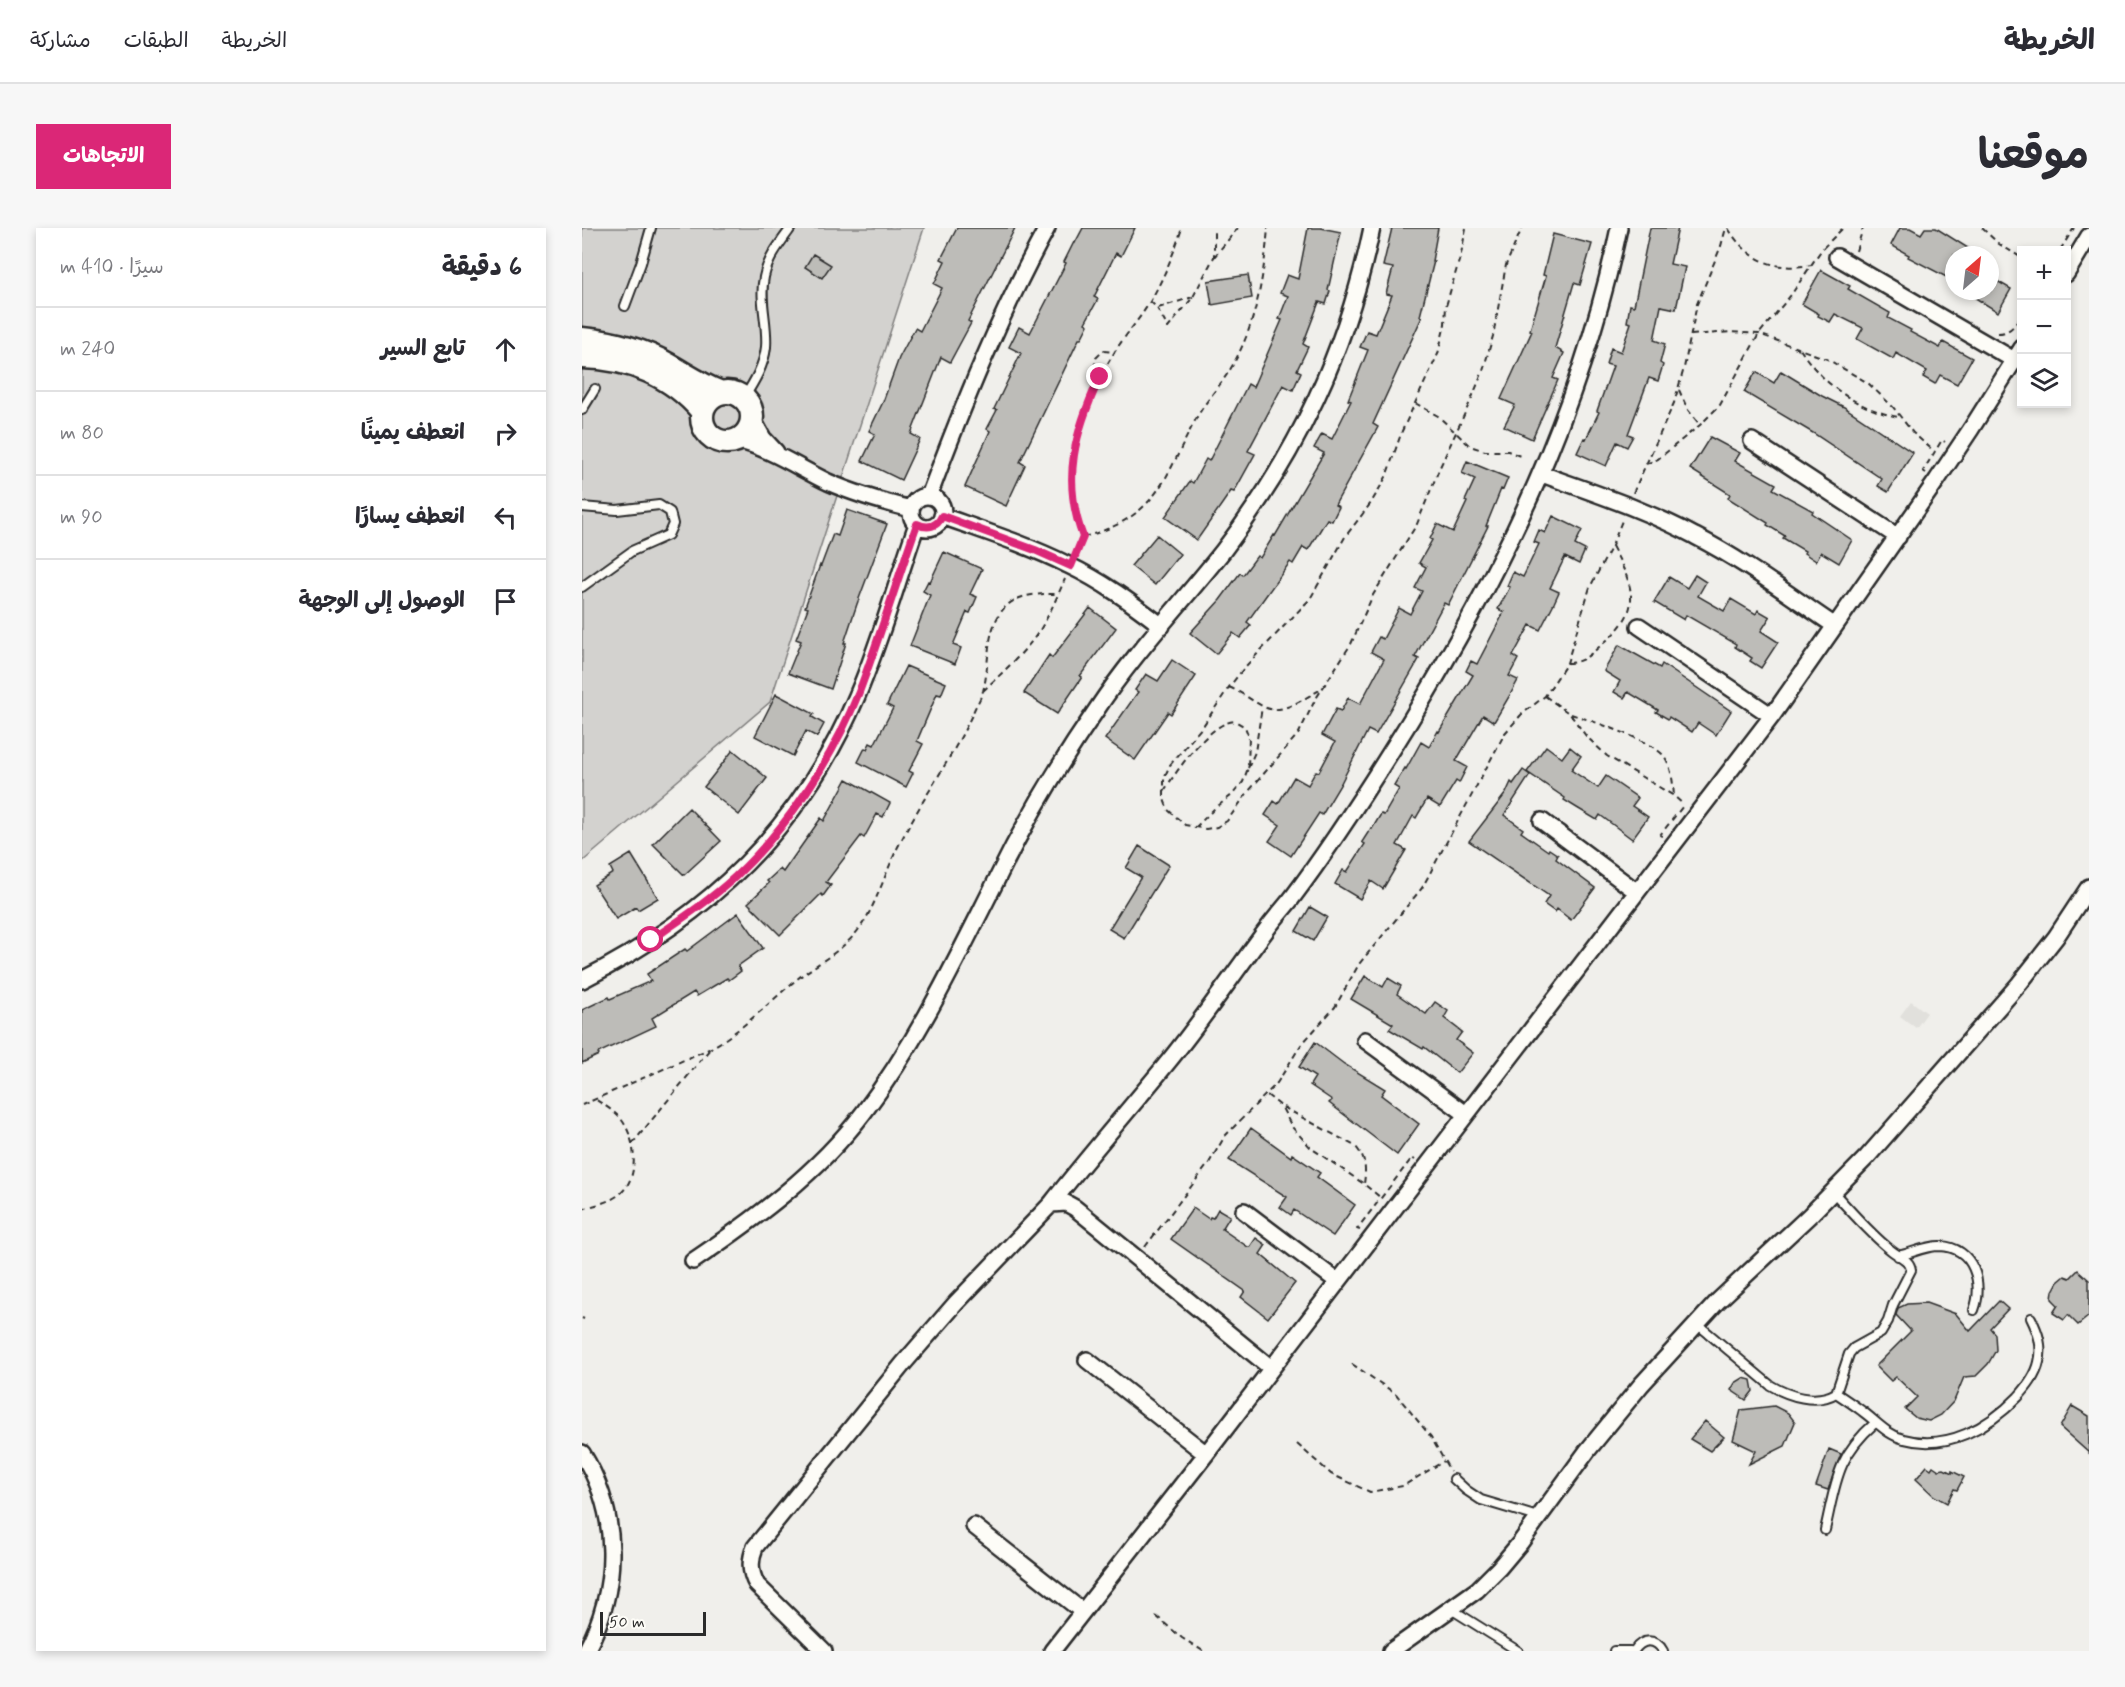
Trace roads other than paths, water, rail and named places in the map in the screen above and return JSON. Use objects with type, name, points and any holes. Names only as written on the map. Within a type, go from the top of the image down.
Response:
[{"type":"street","points":[[929,496],[955,426],[983,361],[1047,228]]},
{"type":"street","points":[[693,1261],[774,1203],[807,1173],[862,1114],[899,1061],[939,996],[1000,872],[1046,790],[1097,708],[1237,532],[1280,468],[1302,429],[1339,348],[1353,306],[1372,228]]},
{"type":"street","points":[[824,1651],[757,1585],[753,1579],[750,1563],[755,1548],[903,1364],[956,1303],[1051,1204],[1168,1062],[1293,897],[1364,796],[1474,612],[1542,474],[1587,352],[1618,228]]},
{"type":"street","points":[[2071,267],[2089,236]]},
{"type":"street","points":[[1837,257],[2017,353]]},
{"type":"street","points":[[582,339],[634,349],[719,392]]},
{"type":"street","points":[[1052,1651],[1206,1454],[1772,716],[1898,537],[2017,356]]},
{"type":"street","points":[[582,357],[622,362],[650,371],[684,392],[702,411]]},
{"type":"street","points":[[748,408],[746,434],[736,440],[723,442],[710,436],[702,425],[702,411],[706,402],[719,392],[730,391],[748,408],[763,438],[778,454]]},
{"type":"street","points":[[582,980],[627,956],[710,899],[736,875],[784,822],[824,763],[858,694],[914,517],[916,501],[929,496],[940,503],[942,516],[936,524],[927,527],[914,517],[846,489],[803,469],[778,454],[736,440]]},
{"type":"street","points":[[1752,441],[1898,537]]},
{"type":"street","points":[[1542,474],[1672,525],[1715,546],[1834,626]]},
{"type":"street","points":[[942,516],[1035,550],[1071,566],[1118,594],[1162,626]]},
{"type":"street","points":[[1639,626],[1772,716]]},
{"type":"street","points":[[1542,821],[1637,892]]},
{"type":"street","points":[[1391,1651],[1477,1590],[1499,1568],[1607,1425],[1696,1323],[1833,1192],[2019,984],[2056,937],[2089,887]]},
{"type":"street","points":[[1365,1040],[1466,1114]]},
{"type":"street","points":[[1051,1204],[1061,1202],[1071,1205],[1271,1368]]},
{"type":"street","points":[[1244,1211],[1337,1281]]},
{"type":"street","points":[[1087,1360],[1206,1454]]},
{"type":"street","points":[[582,1453],[595,1476],[604,1500],[610,1526],[611,1552],[606,1598],[600,1620],[586,1651]]},
{"type":"street","points":[[974,1526],[1082,1611]]},
{"type":"lane","points":[[624,306],[641,263],[651,228]]},
{"type":"lane","points":[[748,408],[766,348],[764,276],[773,254],[791,228]]},
{"type":"lane","points":[[582,410],[594,389]]},
{"type":"lane","points":[[582,507],[616,510],[659,505],[670,512],[673,524],[671,530],[663,538],[632,551],[582,587]]},
{"type":"lane","points":[[1833,1192],[1883,1244],[1910,1264],[1911,1270],[1881,1333],[1854,1347],[1849,1354],[1836,1393]]},
{"type":"lane","points":[[1898,1256],[1940,1246],[1949,1247],[1965,1256],[1978,1282],[1974,1310]]},
{"type":"lane","points":[[1836,1393],[1892,1434],[1903,1439],[1935,1442],[1966,1434],[1993,1419],[2015,1400],[2034,1376],[2039,1362],[2040,1347],[2031,1318]]},
{"type":"lane","points":[[1696,1323],[1780,1391],[1803,1398],[1836,1393]]},
{"type":"lane","points":[[1825,1530],[1833,1486],[1843,1462],[1857,1440],[1875,1422]]},
{"type":"lane","points":[[1454,1479],[1481,1500],[1538,1517]]},
{"type":"lane","points":[[1450,1609],[1518,1651]]},
{"type":"lane","points":[[1614,1651],[1632,1651],[1644,1641],[1658,1643],[1663,1651]]}]
